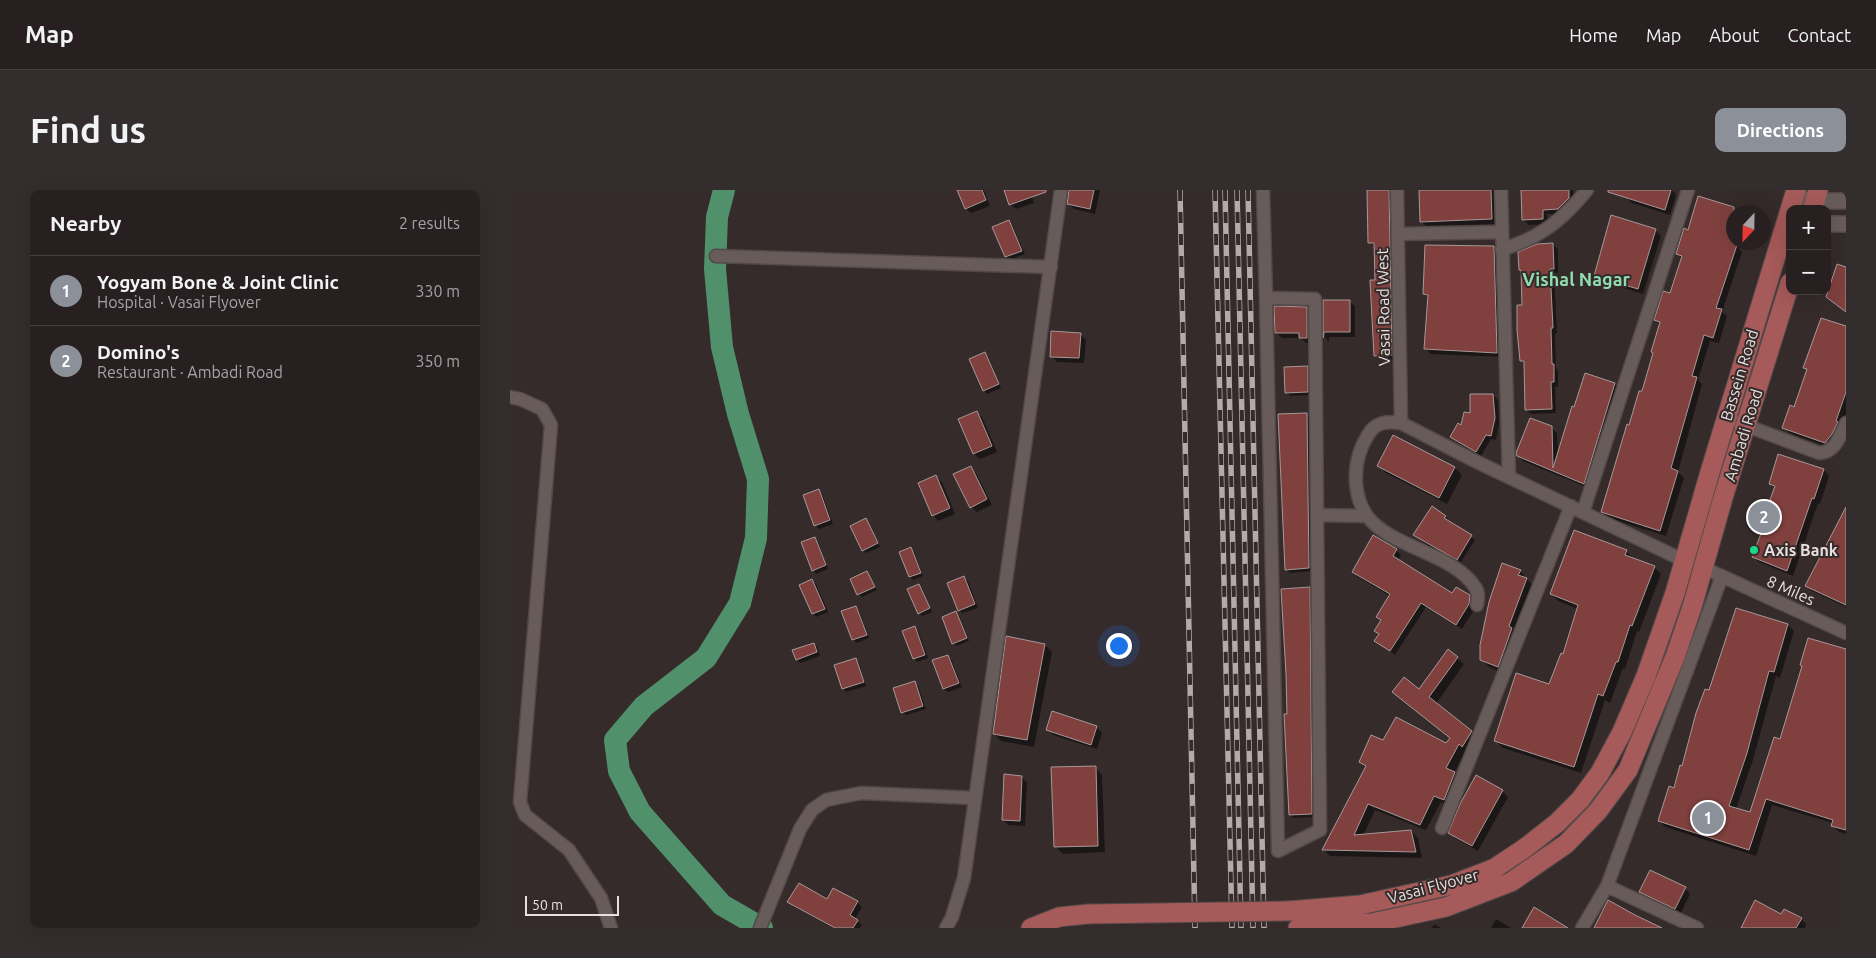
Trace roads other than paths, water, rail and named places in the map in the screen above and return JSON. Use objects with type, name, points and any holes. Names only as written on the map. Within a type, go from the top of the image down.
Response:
[{"type":"main road","name":"Bassein Road","points":[[1684,561],[1726,418],[1786,227]]},
{"type":"main road","name":"Ambadi Road","points":[[1704,568],[1723,498],[1786,295]]},
{"type":"main road","points":[[1684,561],[1704,568]]},
{"type":"main road","name":"Vasai Flyover","points":[[1031,928],[1060,917],[1088,914],[1287,911],[1360,905],[1451,885],[1495,868],[1557,823],[1580,800],[1600,773],[1625,724],[1646,676],[1684,561]]},
{"type":"main road","name":"Vasai Flyover","points":[[1298,928],[1372,923],[1446,907],[1511,882],[1566,844],[1598,811],[1628,770],[1671,666],[1704,568]]},
{"type":"street","points":[[946,928],[952,916],[964,878],[1061,190]]},
{"type":"street","points":[[1263,190],[1278,851],[1320,830],[1315,299],[1266,298]]},
{"type":"street","name":"Vasai Road West","points":[[1397,190],[1401,423]]},
{"type":"street","points":[[1501,190],[1509,477]]},
{"type":"street","points":[[1502,250],[1538,235],[1570,210],[1588,190]]},
{"type":"street","points":[[1442,828],[1577,509],[1688,190]]},
{"type":"street","points":[[1795,193],[1815,200],[1846,201]]},
{"type":"street","points":[[1831,224],[1846,224]]},
{"type":"street","points":[[1398,234],[1502,232]]},
{"type":"street","points":[[716,256],[1050,267]]},
{"type":"street","points":[[510,397],[520,399],[542,409],[551,425],[520,802],[525,815],[569,850],[601,898],[611,928]]},
{"type":"street","points":[[1726,418],[1819,453],[1825,453],[1832,449],[1846,423]]},
{"type":"street","points":[[1477,605],[1478,594],[1476,587],[1461,572],[1380,529],[1367,516],[1360,503],[1356,478],[1357,464],[1368,434],[1377,424],[1388,421],[1401,423],[1684,561]]},
{"type":"street","points":[[1317,515],[1367,516]]},
{"type":"street","points":[[1582,928],[1607,886],[1722,576],[1704,568]]},
{"type":"street","name":"8 Miles","points":[[1722,576],[1846,633]]},
{"type":"street","points":[[760,928],[800,828],[812,810],[826,800],[861,794],[975,798]]},
{"type":"street","points":[[1607,886],[1696,928]]},
{"type":"waterway","points":[[724,190],[717,217],[715,269],[722,347],[738,414],[758,479],[756,538],[740,603],[706,658],[644,706],[615,740],[619,771],[640,812],[722,905],[762,928]]},
{"type":"railway","points":[[1180,190],[1195,928]]},
{"type":"railway","points":[[1215,190],[1232,928]]},
{"type":"railway","points":[[1225,190],[1241,928]]},
{"type":"railway","points":[[1237,190],[1253,928]]},
{"type":"railway","points":[[1248,190],[1264,928]]},
{"type":"place","name":"Domino's","points":[[1764,517]]},
{"type":"place","name":"Axis Bank","points":[[1754,550]]},
{"type":"place","name":"Yogyam Bone & Joint Clinic","points":[[1708,818]]},
{"type":"district","name":"Vishal Nagar","points":[[1576,280]]}]
